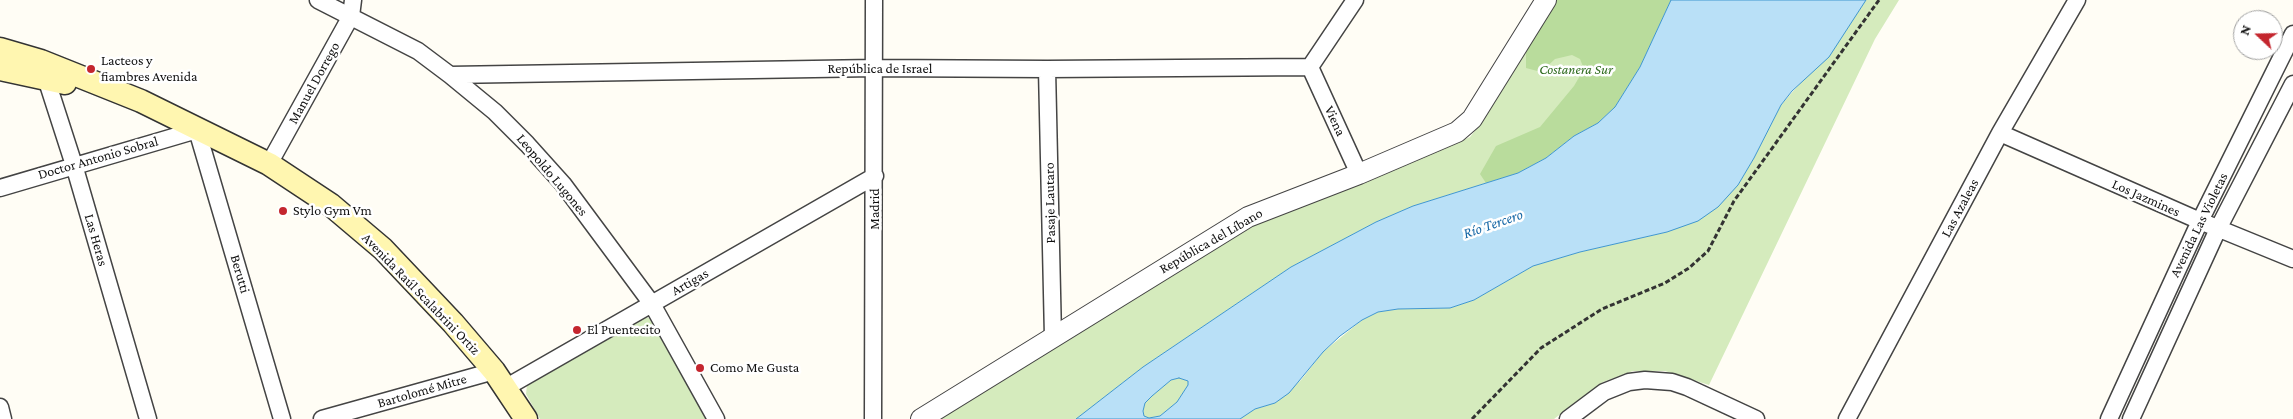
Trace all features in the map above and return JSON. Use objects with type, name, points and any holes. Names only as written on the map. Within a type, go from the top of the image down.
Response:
[{"type":"main road","name":"Avenida Raúl Scalabrini Ortiz","points":[[0,49],[44,69],[141,102],[269,164],[331,205],[383,250],[453,323],[499,379],[526,419]]},
{"type":"main road","name":"Avenida Raúl Scalabrini Ortiz","points":[[0,69],[44,69]]},
{"type":"street","name":"Leopoldo Lugones","points":[[318,0],[418,52],[450,75],[495,112],[563,184],[652,304],[716,419]]},
{"type":"street","name":"Manuel Dorrego","points":[[269,164],[351,16],[353,0]]},
{"type":"street","name":"Madrid","points":[[873,419],[874,0]]},
{"type":"street","points":[[1310,68],[1355,0]]},
{"type":"street","name":"República del Líbano","points":[[922,419],[1248,217],[1359,174],[1447,137],[1466,126],[1546,0]]},
{"type":"street","name":"Las Azaleas","points":[[1848,419],[2000,133],[2077,0]]},
{"type":"street","name":"Avenida Las Violetas","points":[[2109,419],[2200,221],[2293,34]]},
{"type":"street","name":"República de Israel","points":[[450,75],[874,68],[1310,68]]},
{"type":"street","name":"Viena","points":[[1310,68],[1359,174]]},
{"type":"street","name":"Las Heras","points":[[44,69],[148,419]]},
{"type":"street","name":"Pasaje Lautaro","points":[[1047,69],[1053,337]]},
{"type":"street","name":"Avenida Las Violetas","points":[[2131,419],[2218,229],[2293,84]]},
{"type":"street","name":"Doctor Antonio Sobral","points":[[0,188],[197,130]]},
{"type":"street","name":"Berutti","points":[[197,130],[282,419]]},
{"type":"street","name":"Los Jazmines","points":[[2000,133],[2218,229],[2293,259]]},
{"type":"street","name":"Artigas","points":[[499,379],[652,304],[875,176]]},
{"type":"street","name":"Bartolomé Mitre","points":[[322,419],[499,379]]},
{"type":"street","points":[[1568,419],[1604,392],[1629,382],[1659,380],[1687,387],[1756,419]]},
{"type":"street","points":[[0,407],[3,419]]},
{"type":"path","points":[[1472,419],[1541,348],[1602,309],[1665,283],[1689,268],[1708,251],[1734,201],[1879,0]]},
{"type":"green space","name":"Costanera Sur","points":[[1557,0],[1671,0],[1518,173],[1413,206],[1376,222],[1291,267],[1143,367],[1076,419],[939,419],[1255,224],[1364,183],[1470,137],[1482,122]]},
{"type":"green space","points":[[1557,0],[1671,0],[1640,67],[1615,107],[1598,123],[1574,136],[1546,158],[1518,173],[1486,183],[1480,174],[1496,146],[1540,127],[1574,86],[1584,69],[1580,59],[1572,55],[1555,59],[1541,72],[1526,68],[1526,51]]},
{"type":"green space","points":[[1866,0],[1899,0],[1875,39],[1709,385],[1665,371],[1633,371],[1603,382],[1554,419],[1240,419],[1255,409],[1275,403],[1301,380],[1323,352],[1362,320],[1378,312],[1398,309],[1450,308],[1474,300],[1533,266],[1580,252],[1667,232],[1738,185],[1781,105],[1845,32]]},
{"type":"green space","points":[[645,317],[653,319],[709,419],[540,419],[526,394],[527,385]]},
{"type":"green space","points":[[1179,378],[1188,381],[1188,385],[1177,402],[1160,416],[1149,418],[1144,416],[1145,403],[1171,380]]},
{"type":"water","name":"Río Tercero","points":[[1671,0],[1866,0],[1829,57],[1792,91],[1781,105],[1738,185],[1718,207],[1698,221],[1667,232],[1580,252],[1533,266],[1474,300],[1450,308],[1398,309],[1378,312],[1362,320],[1340,336],[1323,352],[1289,393],[1275,403],[1255,409],[1240,419],[1076,419],[1143,367],[1291,267],[1376,222],[1413,206],[1518,173],[1546,158],[1574,136],[1598,123],[1615,107],[1640,67]],"holes":[[[1179,378],[1188,381],[1188,385],[1177,402],[1160,416],[1149,418],[1144,416],[1145,403],[1171,380]]]},
{"type":"place","name":"Lacteos y fiambres Avenida","points":[[91,69]]},
{"type":"place","name":"Stylo Gym Vm","points":[[283,211]]},
{"type":"place","name":"El Puentecito","points":[[577,330]]},
{"type":"place","name":"Como Me Gusta","points":[[700,368]]}]
